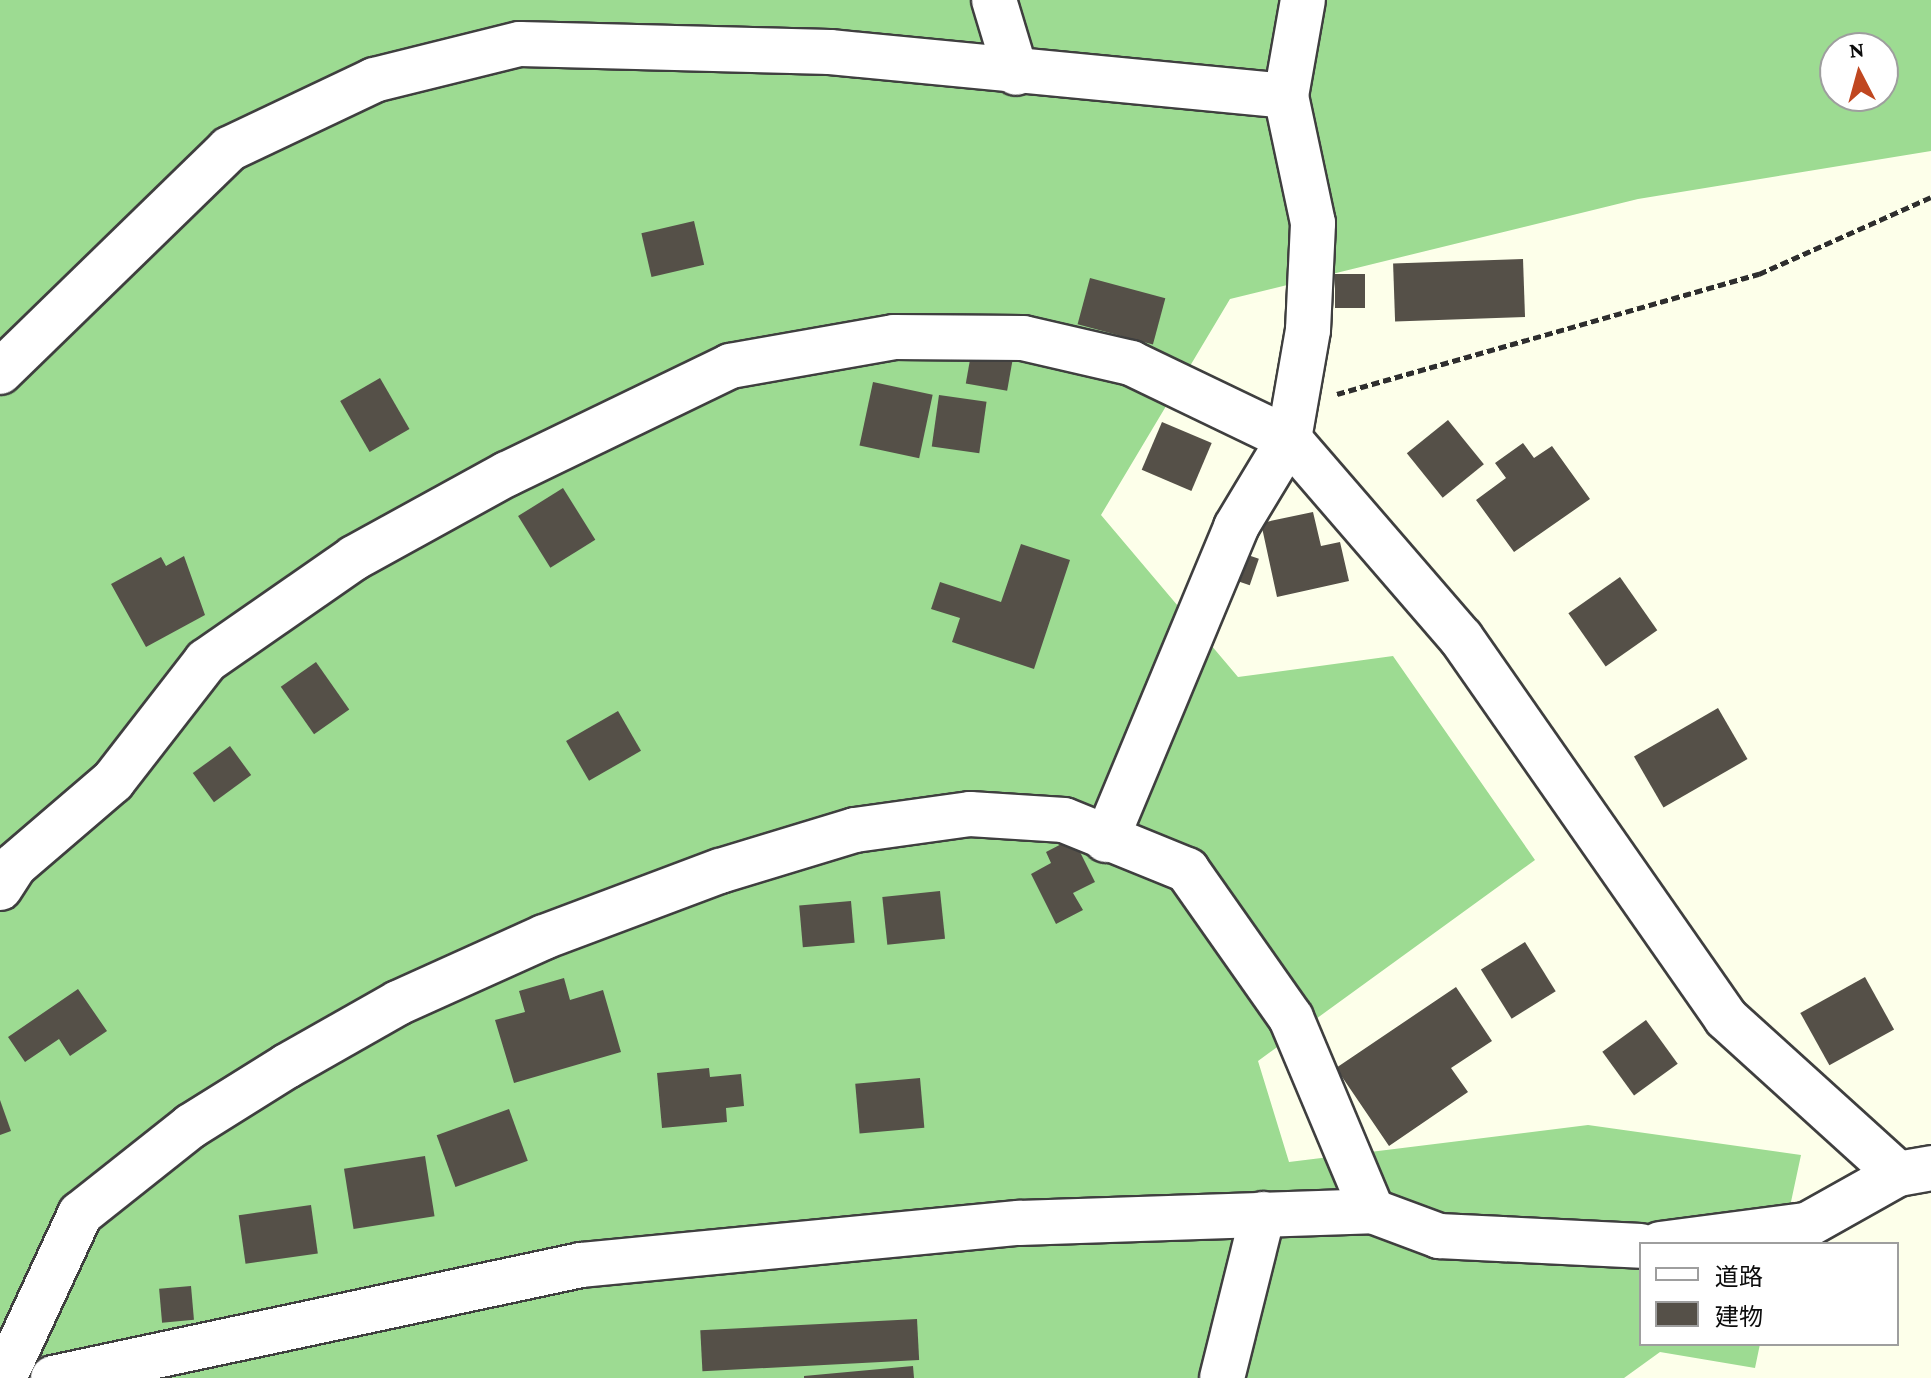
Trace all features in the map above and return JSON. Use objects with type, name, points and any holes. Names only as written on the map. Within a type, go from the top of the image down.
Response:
[{"type":"street","points":[[994,0],[1016,73]]},
{"type":"street","points":[[1106,840],[1236,527],[1290,423],[1308,330],[1313,223],[1286,96],[1303,0]]},
{"type":"street","points":[[0,372],[229,149],[374,80],[520,44],[692,43],[1286,96]]},
{"type":"street","points":[[5,864],[113,781],[218,653],[354,558],[730,366],[894,337],[1023,338],[1131,363],[1290,423],[1461,638],[1726,1018],[1914,1171],[1807,1225],[1675,1242]]},
{"type":"street","points":[[4,1378],[80,1214],[191,1126],[398,1003],[544,937],[855,830],[970,814],[1064,820],[1106,840],[1187,870],[1291,1018],[1372,1211]]},
{"type":"street","points":[[53,1378],[581,1265],[1019,1223],[1372,1211],[1439,1236],[1639,1246]]},
{"type":"street","points":[[1222,1378],[1263,1214]]},
{"type":"path","points":[[1290,423],[1759,274],[1931,197]]},
{"type":"green space","points":[[0,0],[1931,0],[1931,151],[1638,199],[1230,299],[1101,515],[1238,677],[1393,656],[1535,860],[1258,1061],[1289,1162],[1588,1125],[1801,1155],[1782,1242],[1639,1242],[1639,1346],[1760,1346],[1755,1368],[1660,1352],[1624,1378],[0,1378]]},
{"type":"building","points":[[694,221],[704,265],[652,277],[641,233]]},
{"type":"building","points":[[1523,259],[1525,317],[1395,322],[1393,264]]},
{"type":"building","points":[[1335,274],[1365,274],[1365,308],[1335,308]]},
{"type":"building","points":[[1090,278],[1165,298],[1153,345],[1078,324]]},
{"type":"building","points":[[971,354],[1012,361],[1007,391],[966,384]]},
{"type":"building","points":[[380,378],[410,429],[370,452],[340,401]]},
{"type":"building","points":[[873,382],[933,395],[919,458],[859,446]]},
{"type":"building","points":[[939,395],[987,402],[979,453],[932,446]]},
{"type":"building","points":[[1448,420],[1484,464],[1443,498],[1407,453]]},
{"type":"building","points":[[1162,422],[1212,443],[1191,491],[1142,470]]},
{"type":"building","points":[[1523,443],[1534,458],[1552,446],[1590,499],[1514,552],[1476,500],[1506,478],[1495,463]]},
{"type":"building","points":[[563,488],[595,540],[550,568],[518,516]]},
{"type":"building","points":[[1313,512],[1321,546],[1340,542],[1349,581],[1277,597],[1261,523]]},
{"type":"building","points":[[1021,544],[1070,560],[1034,669],[952,642],[960,618],[931,609],[940,582],[1001,602]]},
{"type":"building","points":[[1239,552],[1259,559],[1250,585],[1230,578]]},
{"type":"building","points":[[184,556],[205,615],[146,647],[111,584],[161,557],[166,566]]},
{"type":"building","points":[[1620,577],[1657,630],[1606,666],[1568,613]]},
{"type":"building","points":[[316,662],[349,710],[314,734],[281,687]]},
{"type":"building","points":[[1718,708],[1748,759],[1663,808],[1634,756]]},
{"type":"building","points":[[618,711],[641,751],[589,781],[566,741]]},
{"type":"building","points":[[230,746],[251,775],[214,802],[193,773]]},
{"type":"building","points":[[1073,838],[1095,882],[1073,893],[1083,910],[1056,924],[1031,874],[1051,863],[1046,852]]},
{"type":"building","points":[[940,891],[945,939],[887,945],[882,897]]},
{"type":"building","points":[[851,901],[855,943],[803,947],[799,906]]},
{"type":"building","points":[[1525,942],[1556,991],[1512,1019],[1481,970]]},
{"type":"building","points":[[1865,977],[1894,1029],[1829,1065],[1800,1013]]},
{"type":"building","points":[[564,978],[570,1000],[603,990],[621,1052],[514,1083],[495,1020],[525,1012],[519,991]]},
{"type":"building","points":[[1456,987],[1492,1041],[1451,1068],[1468,1092],[1389,1146],[1336,1068]]},
{"type":"building","points":[[78,989],[107,1031],[70,1056],[59,1039],[25,1062],[8,1037]]},
{"type":"building","points":[[1646,1020],[1678,1064],[1634,1095],[1602,1052]]},
{"type":"building","points":[[709,1068],[710,1077],[741,1074],[744,1106],[726,1108],[727,1122],[662,1128],[657,1073]]},
{"type":"building","points":[[920,1078],[924,1128],[860,1133],[855,1084]]},
{"type":"building","points":[[0,1100],[11,1131],[0,1135]]},
{"type":"building","points":[[509,1109],[528,1161],[455,1187],[437,1135]]},
{"type":"building","points":[[425,1156],[435,1216],[354,1229],[344,1169]]},
{"type":"building","points":[[311,1205],[318,1254],[246,1264],[239,1215]]},
{"type":"building","points":[[191,1286],[194,1320],[162,1323],[159,1289]]},
{"type":"building","points":[[917,1319],[919,1360],[702,1371],[700,1330]]},
{"type":"building","points":[[913,1366],[914,1378],[804,1378],[804,1376]]}]
